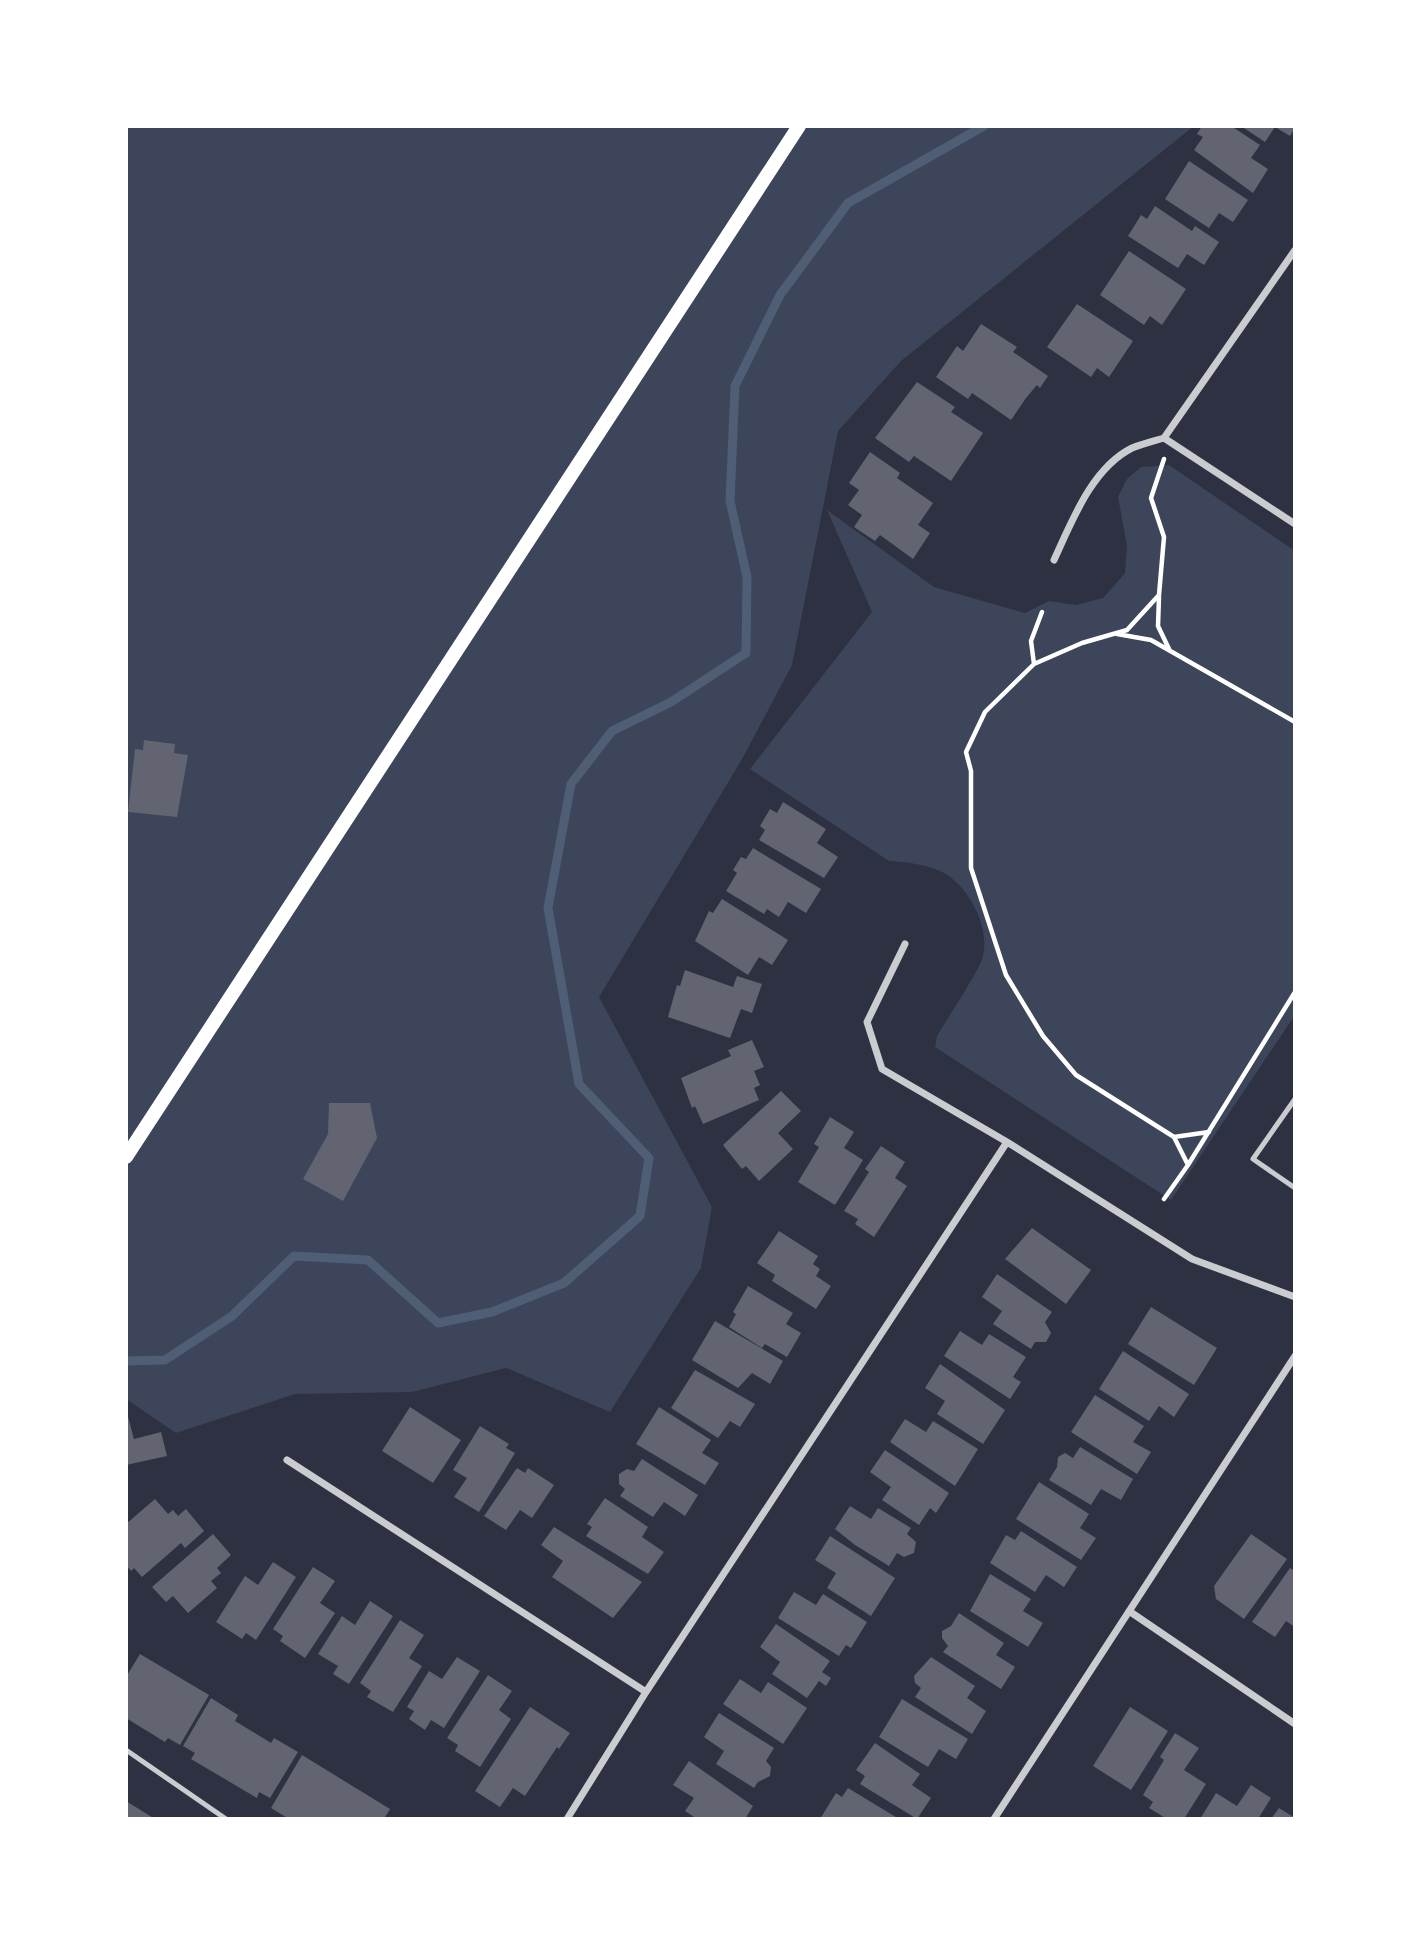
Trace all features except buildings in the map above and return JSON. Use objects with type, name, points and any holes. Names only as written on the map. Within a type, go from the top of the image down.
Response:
[{"type":"main road","points":[[126,1157],[799,126]]},
{"type":"street","points":[[1054,560],[1075,515],[1102,474],[1133,448],[1164,438],[1295,250]]},
{"type":"street","points":[[1164,438],[1295,524]]},
{"type":"street","points":[[905,944],[867,1022],[882,1069],[1007,1142],[1192,1259],[1295,1297]]},
{"type":"street","points":[[567,1819],[646,1692],[1007,1142]]},
{"type":"street","points":[[994,1819],[1295,1356]]},
{"type":"street","points":[[287,1460],[646,1692]]},
{"type":"street","points":[[1129,1611],[1295,1724]]},
{"type":"lane","points":[[1295,1099],[1253,1159],[1295,1188]]},
{"type":"lane","points":[[126,1750],[226,1819]]},
{"type":"path","points":[[1164,438],[1164,465],[1152,498],[1164,537],[1158,626],[1169,649]]},
{"type":"path","points":[[1159,595],[1127,630],[1082,643],[1034,664],[985,712],[966,752],[971,771],[971,868],[1006,975],[1043,1036],[1076,1075],[1174,1138],[1188,1166]]},
{"type":"path","points":[[1034,664],[1031,641],[1041,612]]},
{"type":"path","points":[[1116,633],[1151,640],[1295,722]]},
{"type":"path","points":[[1164,1199],[1188,1166],[1295,992]]},
{"type":"path","points":[[1174,1138],[1209,1132]]},
{"type":"shaded area","points":[[126,126],[1194,126],[901,361],[838,431],[792,665],[741,761],[599,997],[712,1207],[701,1268],[610,1412],[506,1368],[412,1392],[295,1394],[176,1433],[126,1399]]},
{"type":"shaded area","points":[[1169,465],[1295,551],[1295,1015],[1171,1200],[935,1047],[937,1036],[970,983],[983,956],[980,920],[960,886],[936,869],[889,861],[750,769],[872,612],[827,510],[934,587],[1025,613],[1049,601],[1076,605],[1103,598],[1125,573],[1127,546],[1118,497],[1127,479],[1141,467]]},
{"type":"waterway","points":[[126,1361],[165,1360],[232,1316],[294,1256],[368,1260],[438,1323],[492,1312],[564,1283],[640,1216],[649,1158],[579,1084],[548,908],[571,784],[612,731],[671,702],[746,653],[747,577],[730,501],[735,386],[780,295],[848,203],[984,126]]}]
